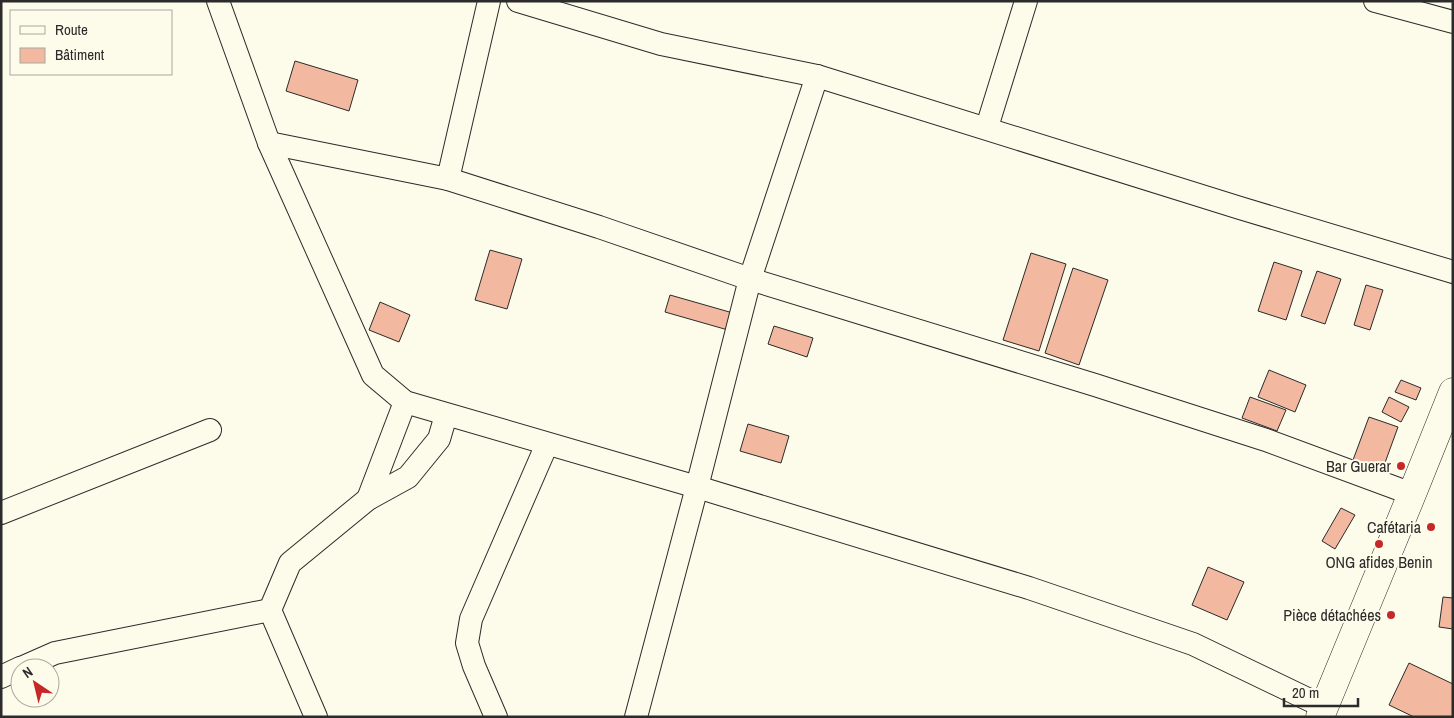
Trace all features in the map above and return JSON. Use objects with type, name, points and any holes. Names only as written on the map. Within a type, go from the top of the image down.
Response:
[{"type":"main road","points":[[1322,712],[1451,403]]},
{"type":"street","points":[[218,1],[269,143],[373,375],[405,402],[446,416],[697,487],[1029,588],[1193,644],[1322,712]]},
{"type":"street","points":[[448,179],[490,1]]},
{"type":"street","points":[[518,1],[661,44],[817,76],[986,127],[1240,208],[1453,272]]},
{"type":"street","points":[[986,127],[1026,1]]},
{"type":"street","points":[[1383,2],[1453,22]]},
{"type":"street","points":[[636,717],[750,279],[817,76]]},
{"type":"street","points":[[269,143],[448,179],[599,227],[750,279],[1095,384],[1266,440],[1412,494]]},
{"type":"street","points":[[368,499],[405,402]]},
{"type":"street","points":[[316,717],[270,610],[290,563],[368,499],[408,477],[439,440],[446,416]]},
{"type":"street","points":[[1,513],[210,430]]},
{"type":"street","points":[[496,717],[474,666],[467,643],[471,619],[547,444]]},
{"type":"street","points":[[43,658],[55,653],[270,610]]},
{"type":"building","points":[[295,61],[358,80],[349,111],[286,91]]},
{"type":"building","points":[[490,250],[522,259],[507,309],[475,300]]},
{"type":"building","points":[[1031,253],[1066,264],[1039,351],[1003,340]]},
{"type":"building","points":[[1274,262],[1302,271],[1286,320],[1258,311]]},
{"type":"building","points":[[1073,268],[1108,280],[1079,365],[1045,353]]},
{"type":"building","points":[[1317,271],[1341,279],[1325,324],[1301,316]]},
{"type":"building","points":[[1366,285],[1383,290],[1370,330],[1354,325]]},
{"type":"building","points":[[670,295],[733,313],[728,330],[665,312]]},
{"type":"building","points":[[380,302],[410,315],[399,342],[369,330]]},
{"type":"building","points":[[774,326],[813,338],[807,357],[768,344]]},
{"type":"building","points":[[1269,370],[1306,385],[1295,412],[1258,397]]},
{"type":"building","points":[[1401,380],[1421,388],[1416,400],[1395,392]]},
{"type":"building","points":[[1250,397],[1286,410],[1277,431],[1242,418]]},
{"type":"building","points":[[1389,397],[1409,407],[1401,422],[1382,412]]},
{"type":"building","points":[[1369,417],[1398,427],[1382,471],[1353,460]]},
{"type":"building","points":[[748,424],[789,436],[781,463],[740,451]]},
{"type":"building","points":[[1341,508],[1355,515],[1335,549],[1322,541]]},
{"type":"building","points":[[1208,567],[1244,582],[1227,620],[1192,605]]},
{"type":"building","points":[[1443,597],[1453,598],[1453,629],[1439,627]]},
{"type":"building","points":[[1409,663],[1453,684],[1453,717],[1414,717],[1389,705]]},
{"type":"place","name":"Bar Guerar","points":[[1401,466]]},
{"type":"place","name":"Cafétaria","points":[[1431,527]]},
{"type":"place","name":"ONG afides Benin","points":[[1379,544]]},
{"type":"place","name":"Pièce détachées","points":[[1391,615]]}]
